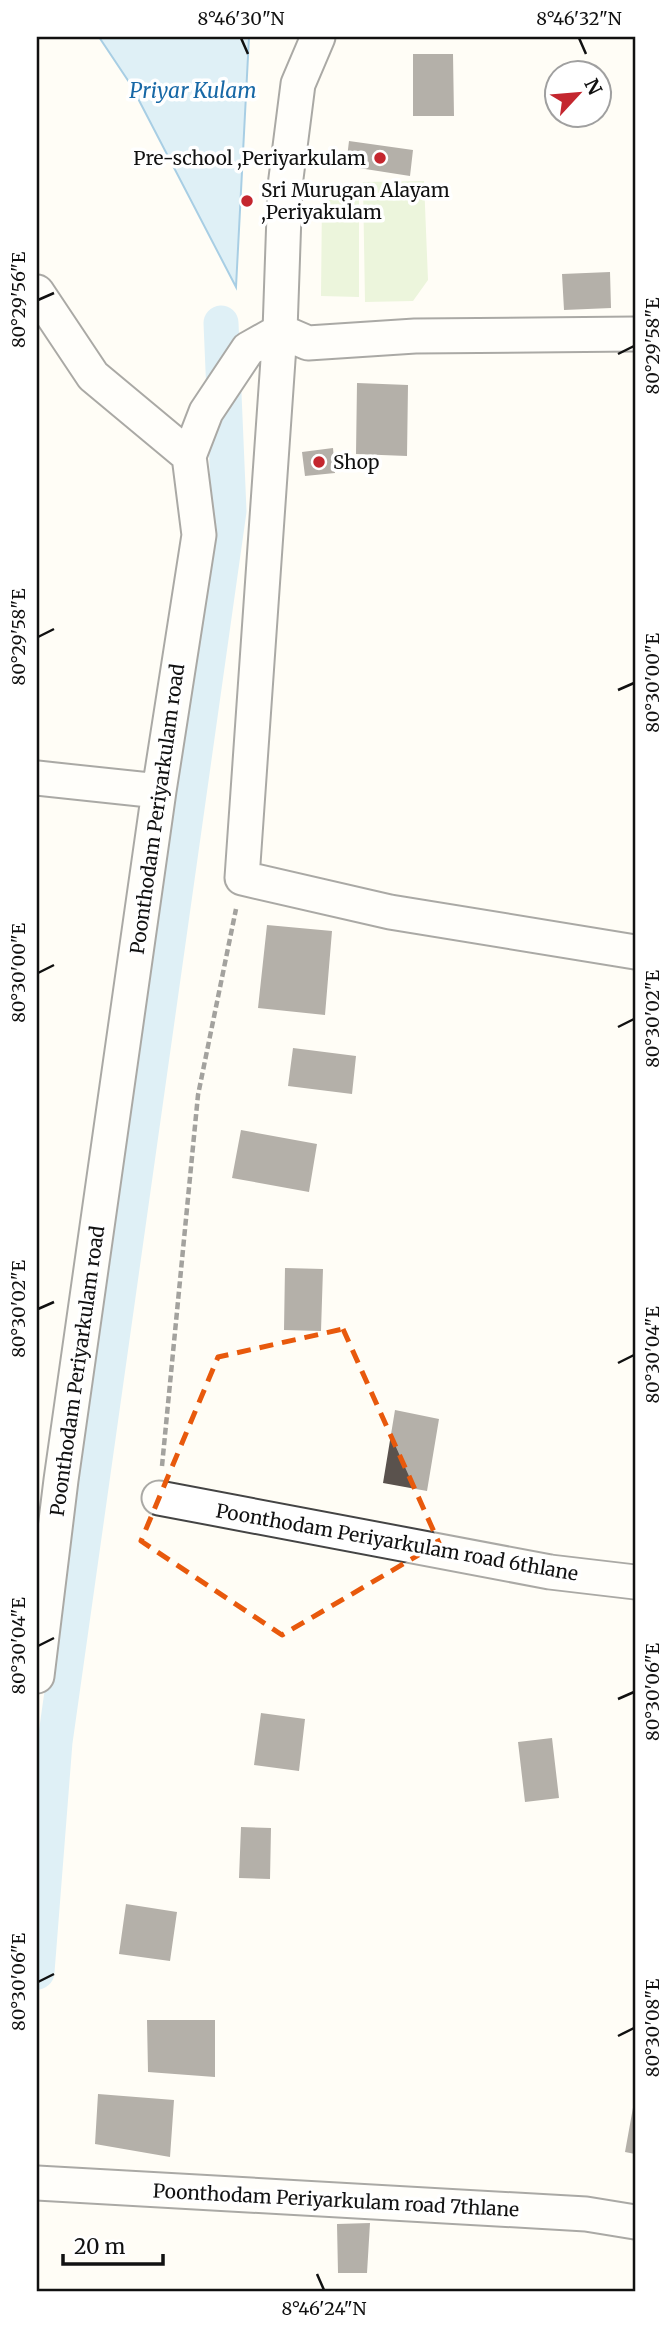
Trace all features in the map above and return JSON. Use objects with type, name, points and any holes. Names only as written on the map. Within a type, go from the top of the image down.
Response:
[{"type":"street","points":[[318,37],[298,84],[285,186],[281,331],[242,878],[390,912],[635,952]]},
{"type":"street","points":[[37,292],[93,376],[189,456]]},
{"type":"street","points":[[281,331],[308,343],[415,336],[635,334]]},
{"type":"street","name":"Poonthodam Periyarkulam road","points":[[37,1675],[49,1478],[199,535],[189,456],[206,412],[248,349],[281,331]]},
{"type":"street","points":[[37,778],[159,791]]},
{"type":"street","name":"Poonthodam Periyarkulam road 6thlane","points":[[159,1498],[550,1572],[635,1583]]},
{"type":"street","name":"Poonthodam Periyarkulam road 7thlane","points":[[37,2183],[586,2214],[635,2222]]},
{"type":"path","points":[[159,1498],[198,1095],[242,878]]},
{"type":"highlighted area","points":[[343,1329],[439,1543],[282,1635],[141,1541],[218,1357]]},
{"type":"green space","points":[[424,181],[428,280],[413,301],[365,302],[363,182]]},
{"type":"green space","points":[[322,199],[359,200],[359,297],[321,296]]},
{"type":"water","name":"Priyar Kulam","points":[[99,37],[249,37],[236,287],[131,85]]},
{"type":"building","points":[[413,54],[453,54],[454,116],[413,116]]},
{"type":"building","name":"Pre-school ,Periyarkulam","points":[[349,141],[413,150],[410,176],[346,166]]},
{"type":"building","points":[[610,272],[611,308],[564,310],[562,274]]},
{"type":"building","points":[[357,383],[408,385],[407,456],[356,454]]},
{"type":"building","name":"Shop","points":[[333,448],[335,473],[305,476],[302,452]]},
{"type":"building","points":[[267,925],[332,931],[325,1015],[258,1008]]},
{"type":"building","points":[[293,1048],[356,1056],[352,1094],[288,1086]]},
{"type":"building","points":[[241,1130],[317,1144],[309,1192],[232,1178]]},
{"type":"building","points":[[285,1268],[323,1269],[321,1331],[284,1330]]},
{"type":"building","points":[[395,1410],[439,1419],[427,1491],[383,1483]]},
{"type":"building","points":[[261,1713],[305,1719],[299,1771],[254,1765]]},
{"type":"building","points":[[552,1738],[559,1798],[525,1802],[518,1742]]},
{"type":"building","points":[[241,1827],[271,1828],[270,1879],[239,1878]]},
{"type":"building","points":[[126,1904],[177,1912],[170,1961],[119,1954]]},
{"type":"building","points":[[147,2020],[215,2020],[215,2077],[148,2072]]},
{"type":"building","points":[[98,2094],[174,2100],[170,2157],[95,2144]]},
{"type":"building","points":[[635,2102],[635,2154],[625,2152]]},
{"type":"building","points":[[370,2223],[367,2273],[338,2273],[337,2224]]},
{"type":"waterway","points":[[37,1972],[55,1742],[229,511],[221,323]]},
{"type":"place","name":"Pre-school ,Periyarkulam","points":[[380,158]]},
{"type":"place","name":"Sri Murugan Alayam ,Periyakulam","points":[[247,201]]},
{"type":"place","name":"Shop","points":[[319,462]]}]
